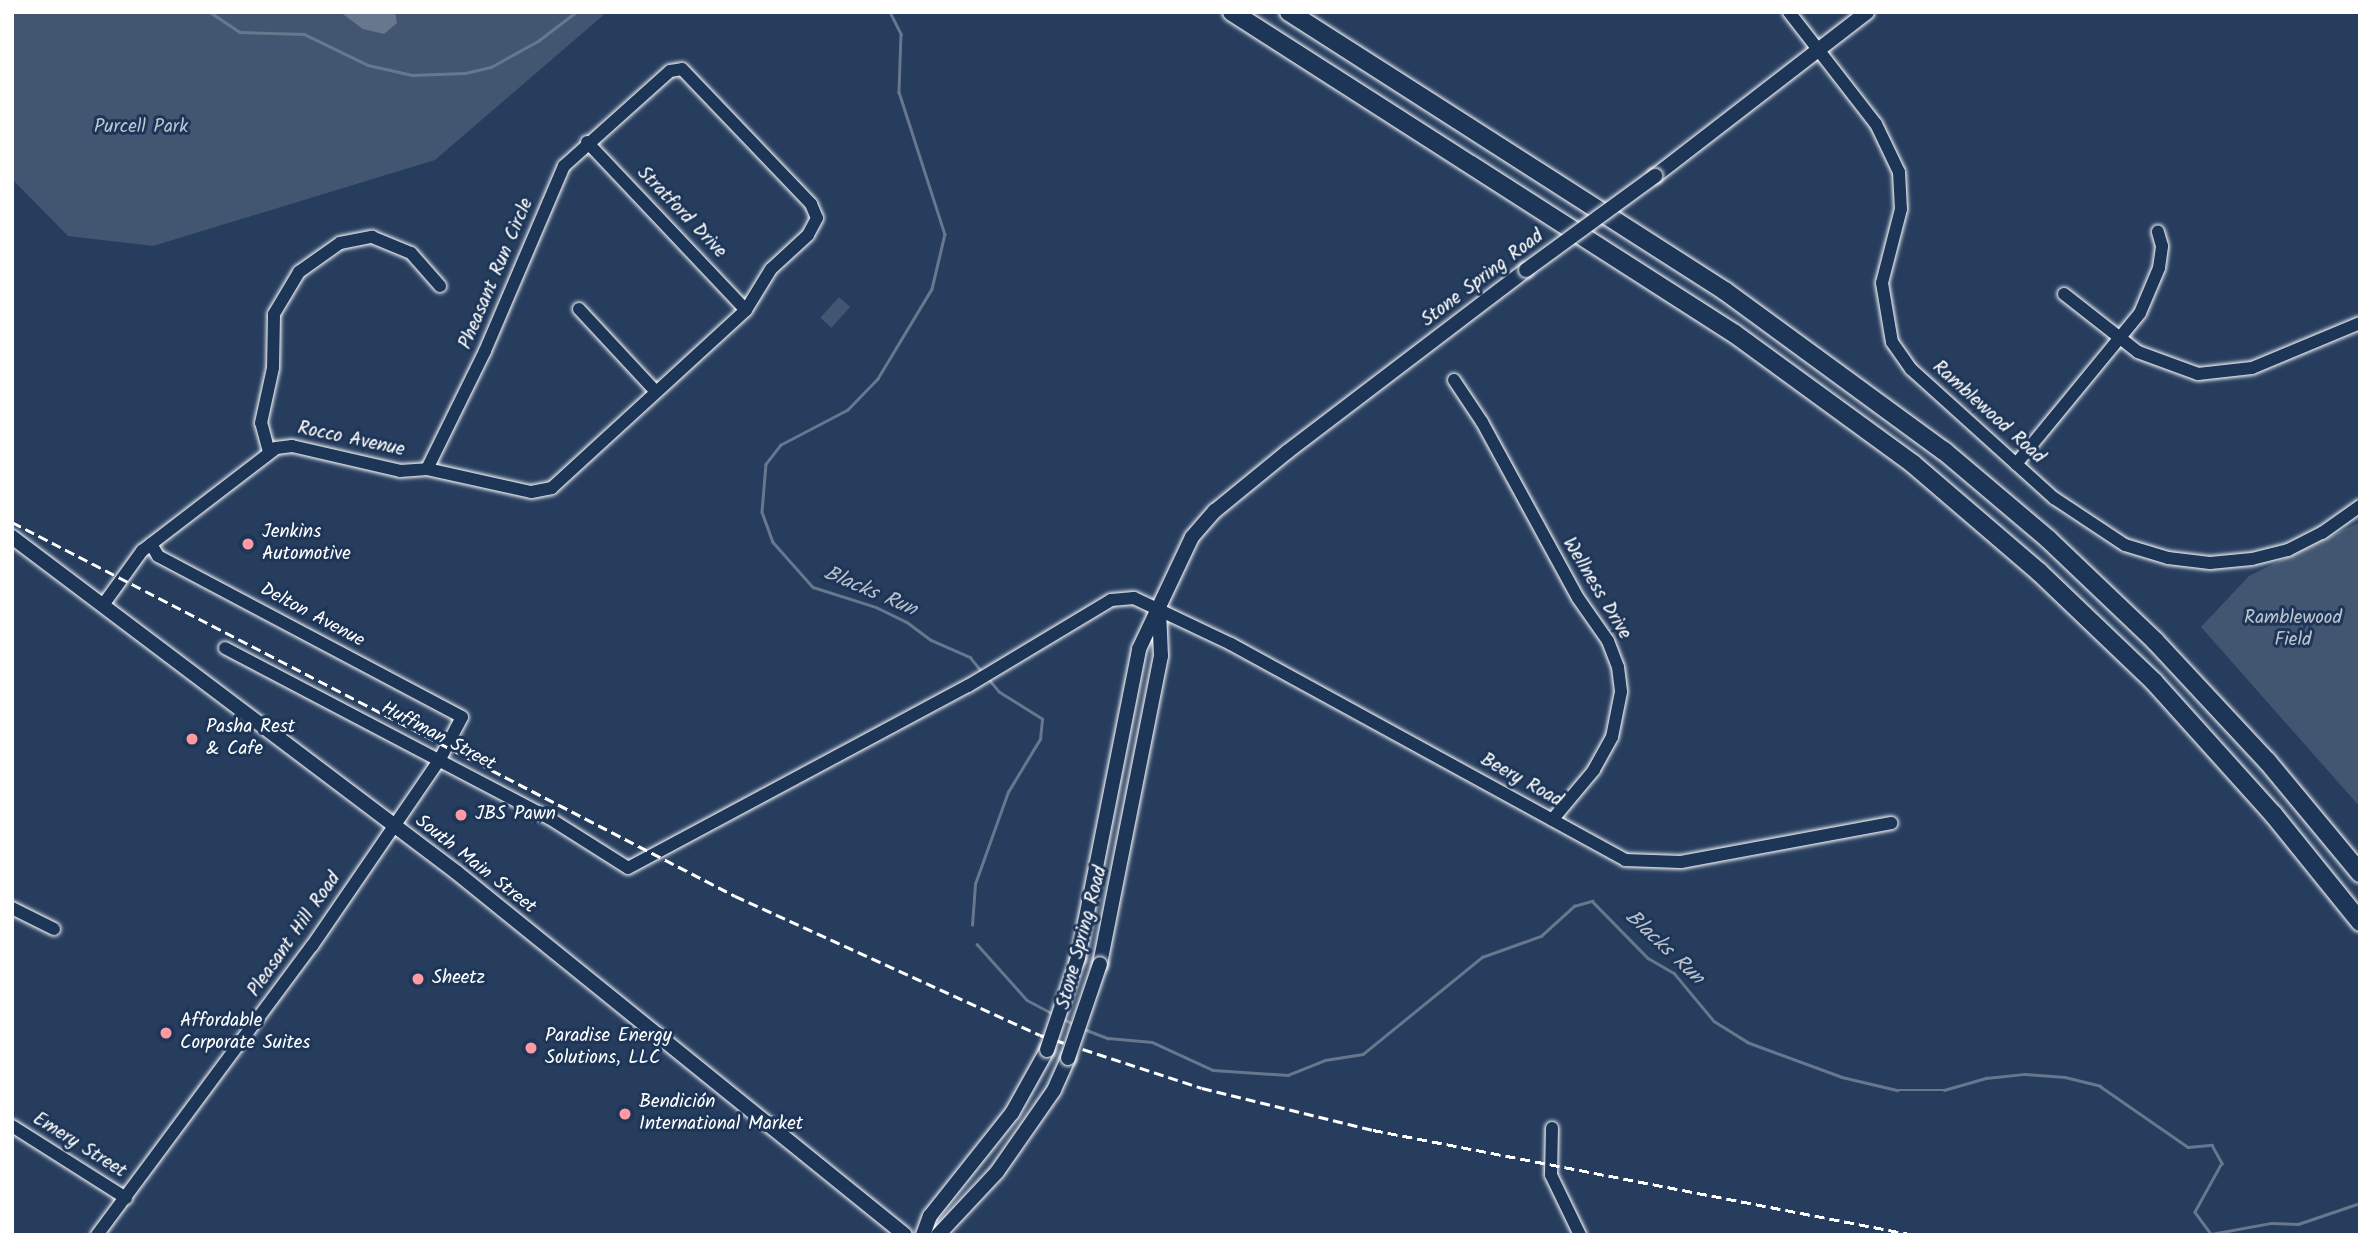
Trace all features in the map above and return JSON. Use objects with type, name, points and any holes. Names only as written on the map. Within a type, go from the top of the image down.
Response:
[{"type":"highway","points":[[1232,12],[1718,323],[1896,451],[2039,572],[2154,682],[2265,805],[2360,922]]},
{"type":"highway","points":[[1289,12],[1725,291],[1845,374],[1944,451],[2048,539],[2155,641],[2267,761],[2360,873]]},
{"type":"main road","name":"Stone Spring Road","points":[[923,1235],[930,1216],[1012,1113],[1047,1049],[1078,958],[1139,649],[1187,546],[1215,511],[1526,270],[1655,176],[1867,12]]},
{"type":"main road","name":"South Main Street","points":[[12,537],[393,825],[905,1235]]},
{"type":"main road","name":"Stone Spring Road","points":[[938,1235],[997,1172],[1054,1090],[1068,1058],[1100,964],[1161,656],[1159,608]]},
{"type":"street","name":"Ramblewood Road","points":[[1789,12],[1884,136],[1899,172],[1901,209],[1882,283],[1892,342],[1911,369],[2016,464],[2108,537],[2146,552],[2187,561],[2234,562],[2275,554],[2313,539],[2360,506]]},
{"type":"street","name":"Pheasant Run Circle","points":[[682,69],[696,80],[811,204],[817,218],[808,235],[771,269],[746,310],[547,490],[528,492],[427,469],[485,351],[564,166],[587,142],[670,71],[682,69]]},
{"type":"street","name":"Stratford Drive","points":[[587,142],[746,310]]},
{"type":"street","points":[[2016,464],[2120,340],[2154,284],[2162,253],[2158,232]]},
{"type":"street","points":[[103,605],[129,565],[151,544],[269,452],[261,423],[273,368],[274,314],[299,272],[340,243],[372,237],[411,253],[440,286]]},
{"type":"street","points":[[2064,295],[2120,340],[2167,366],[2214,374],[2263,364],[2360,323]]},
{"type":"street","points":[[579,309],[656,392]]},
{"type":"street","name":"Wellness Drive","points":[[1454,380],[1482,422],[1578,598],[1608,641],[1618,667],[1621,692],[1612,737],[1594,770],[1552,820]]},
{"type":"street","name":"Rocco Avenue","points":[[269,452],[292,446],[400,471],[427,469]]},
{"type":"street","name":"Delton Avenue","points":[[151,544],[158,556],[462,717]]},
{"type":"street","name":"Huffman Street","points":[[225,648],[440,759],[628,868],[968,686],[1111,600],[1134,598],[1159,608]]},
{"type":"street","name":"Beery Road","points":[[1159,608],[1552,820],[1613,856],[1658,864],[1891,823]]},
{"type":"street","name":"Pleasant Hill Road","points":[[97,1235],[313,946],[440,759],[462,717]]},
{"type":"street","points":[[12,908],[54,929]]},
{"type":"street","name":"Emery Street","points":[[12,1126],[126,1198]]},
{"type":"street","points":[[1552,1128],[1551,1175],[1580,1235]]},
{"type":"green space","name":"Purcell Park","points":[[12,12],[607,12],[435,160],[153,246],[68,236],[12,179]]},
{"type":"green space","points":[[839,297],[850,307],[831,328],[820,318]]},
{"type":"green space","name":"Ramblewood Field","points":[[2360,522],[2360,807],[2201,627],[2249,576]]},
{"type":"shaded area","points":[[340,12],[395,12],[397,23],[384,34],[363,29]]},
{"type":"waterway","name":"Blacks Run","points":[[210,12],[240,32],[304,34],[368,65],[412,75],[465,73],[491,67],[538,41],[576,12]]},
{"type":"waterway","name":"Blacks Run","points":[[890,12],[901,34],[899,92],[945,234],[932,289],[878,379],[848,410],[781,445],[766,464],[762,512],[773,542],[813,587],[876,607],[907,622],[931,640],[970,657],[982,672]]},
{"type":"waterway","name":"Blacks Run","points":[[972,925],[975,884],[1008,792],[1040,739],[1042,719],[999,692],[989,680]]},
{"type":"waterway","name":"Blacks Run","points":[[1084,1029],[1108,1038],[1152,1042],[1213,1070],[1288,1075],[1325,1060],[1363,1054],[1482,957],[1541,936],[1574,906],[1592,901],[1648,958],[1674,973],[1714,1021],[1747,1042],[1842,1077],[1897,1090],[1944,1090],[1986,1078],[2025,1074],[2065,1077],[2100,1086],[2188,1147],[2212,1145],[2222,1163],[2195,1212],[2211,1234],[2271,1223],[2298,1224],[2360,1203]]},
{"type":"waterway","name":"Blacks Run","points":[[977,944],[1027,1000],[1053,1014]]},
{"type":"waterway","name":"Blacks Run","points":[[1062,1018],[1075,1025]]},
{"type":"railway","points":[[12,522],[735,896],[1040,1035],[1202,1088],[1373,1130],[1914,1235]]},
{"type":"place","name":"Jenkins Automotive","points":[[248,544]]},
{"type":"place","name":"Pasha Rest & Cafe","points":[[192,739]]},
{"type":"place","name":"JBS Pawn","points":[[461,815]]},
{"type":"place","name":"Sheetz","points":[[418,979]]},
{"type":"place","name":"Affordable Corporate Suites","points":[[166,1033]]},
{"type":"place","name":"Paradise Energy Solutions, LLC","points":[[531,1048]]},
{"type":"place","name":"Bendición International Market","points":[[625,1114]]}]
